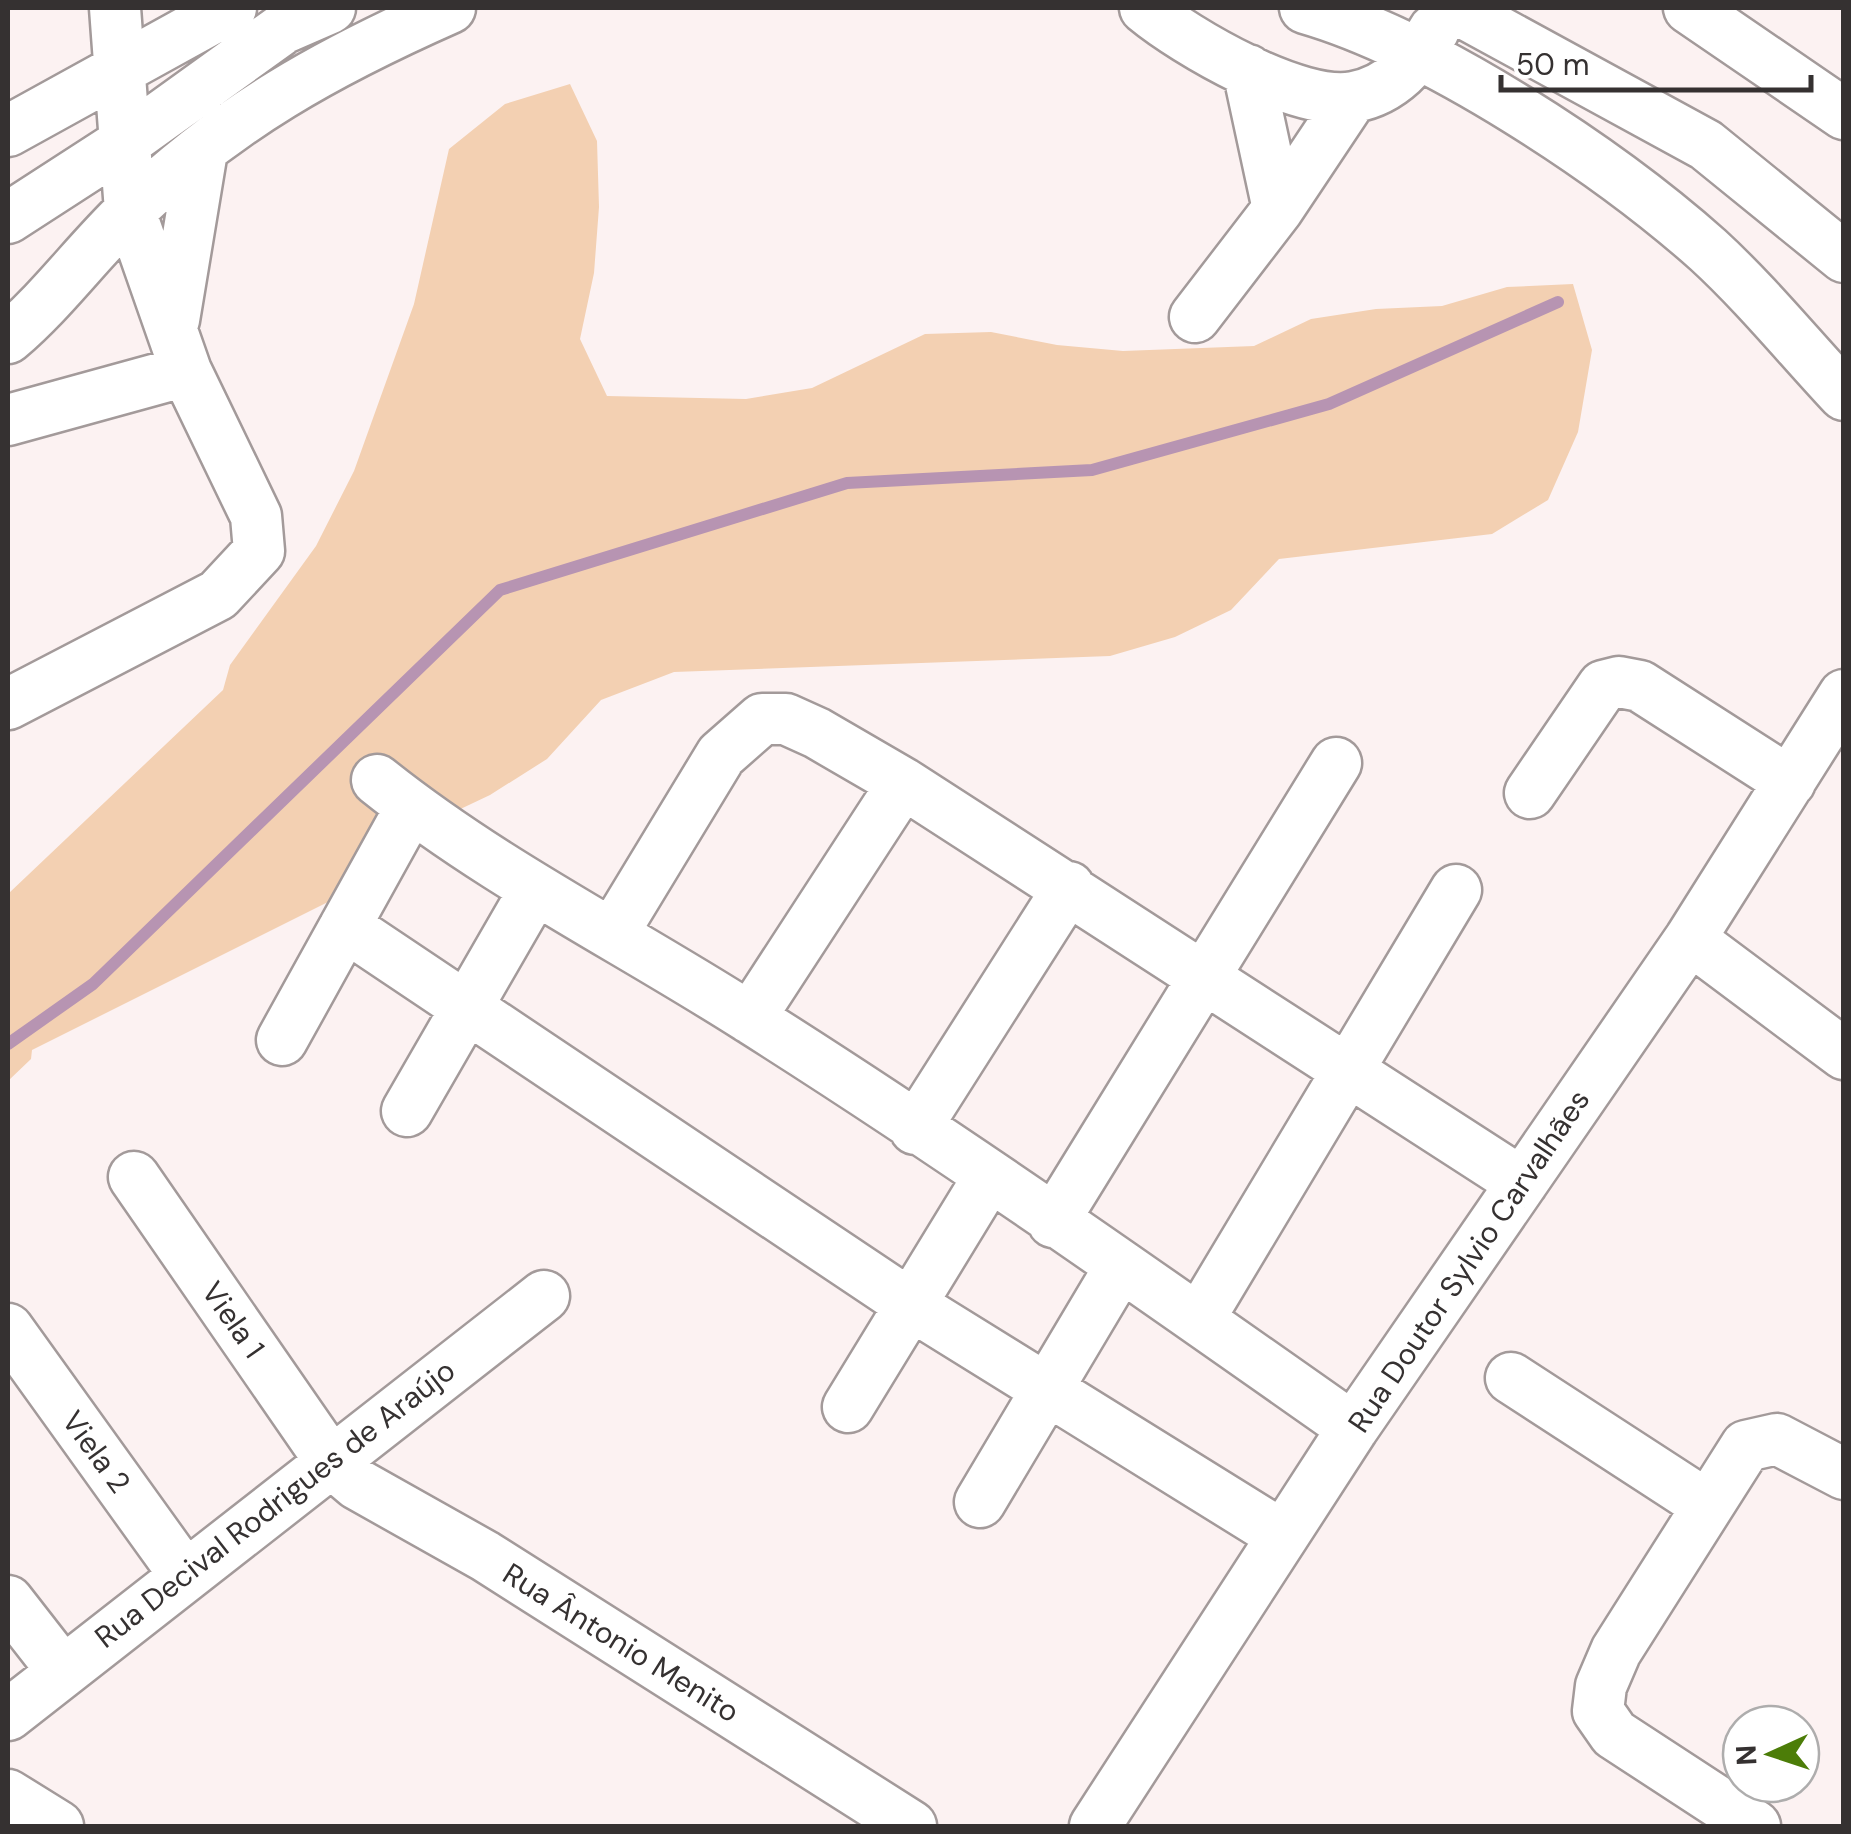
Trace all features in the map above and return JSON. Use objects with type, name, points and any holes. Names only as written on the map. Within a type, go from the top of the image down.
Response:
[{"type":"street","points":[[8,704],[218,596],[259,551],[256,516],[179,351],[130,211],[115,8]]},
{"type":"street","points":[[8,131],[231,8]]},
{"type":"street","points":[[8,218],[124,143],[284,28],[330,8]]},
{"type":"street","points":[[8,338],[130,211],[250,110],[368,44],[450,8]]},
{"type":"street","points":[[1146,8],[1168,27],[1248,70],[1290,88],[1352,98]]},
{"type":"street","points":[[1304,8],[1421,54],[1553,136],[1708,250],[1844,395]]},
{"type":"street","points":[[1195,317],[1278,208],[1352,98],[1397,78],[1421,54],[1446,8]]},
{"type":"street","points":[[1455,8],[1706,145],[1844,258]]},
{"type":"street","points":[[1689,8],[1844,114]]},
{"type":"street","points":[[1248,70],[1278,208]]},
{"type":"street","points":[[179,351],[202,151]]},
{"type":"street","points":[[8,420],[179,351]]},
{"type":"street","points":[[1530,794],[1603,686],[1619,682],[1640,686],[1790,782]]},
{"type":"street","name":"Rua Doutor Sylvio Carvalhães","points":[[1095,1826],[1354,1428],[1690,939],[1844,695]]},
{"type":"street","points":[[613,933],[722,755],[762,720],[786,720],[817,733],[903,783],[1070,887],[1522,1183]]},
{"type":"street","points":[[1053,1222],[1336,763]]},
{"type":"street","points":[[750,1018],[903,783]]},
{"type":"street","points":[[282,1040],[345,926],[394,794],[534,891],[613,933],[750,1018],[1354,1428]]},
{"type":"street","points":[[916,1130],[1070,887]]},
{"type":"street","points":[[1199,1320],[1456,890]]},
{"type":"street","points":[[407,1112],[534,891]]},
{"type":"street","points":[[345,926],[911,1305],[1283,1536]]},
{"type":"street","points":[[1690,939],[1844,1054]]},
{"type":"street","name":"Viela 1","points":[[134,1178],[330,1462]]},
{"type":"street","points":[[848,1408],[988,1178]]},
{"type":"street","points":[[980,1502],[1120,1267]]},
{"type":"street","name":"Rua Decival Rodrigues de Araújo","points":[[8,1715],[61,1669],[544,1296]]},
{"type":"street","name":"Viela 2","points":[[8,1329],[184,1574]]},
{"type":"street","points":[[1511,1378],[1706,1504]]},
{"type":"street","points":[[1755,1826],[1614,1734],[1598,1711],[1601,1686],[1616,1651],[1741,1452],[1756,1440],[1777,1438],[1844,1474]]},
{"type":"street","name":"Rua Ântonio Menito","points":[[330,1462],[357,1484],[485,1556],[911,1826]]},
{"type":"street","points":[[8,1601],[61,1669]]},
{"type":"street","points":[[8,1795],[58,1826]]},
{"type":"shaded area","points":[[570,84],[597,141],[599,207],[594,273],[580,339],[607,396],[746,399],[812,388],[925,334],[991,332],[1057,345],[1123,351],[1254,346],[1311,319],[1376,309],[1442,306],[1507,287],[1573,284],[1592,350],[1578,432],[1548,500],[1492,534],[1279,559],[1231,610],[1175,637],[1110,656],[674,672],[601,700],[547,759],[490,795],[433,822],[386,873],[32,1050],[31,1059],[8,1081],[8,894],[223,690],[230,665],[316,546],[354,471],[414,304],[449,149],[505,104]]},
{"type":"waterway","points":[[8,1044],[93,984],[500,590],[847,483],[1092,470],[1329,404],[1558,302]]}]
